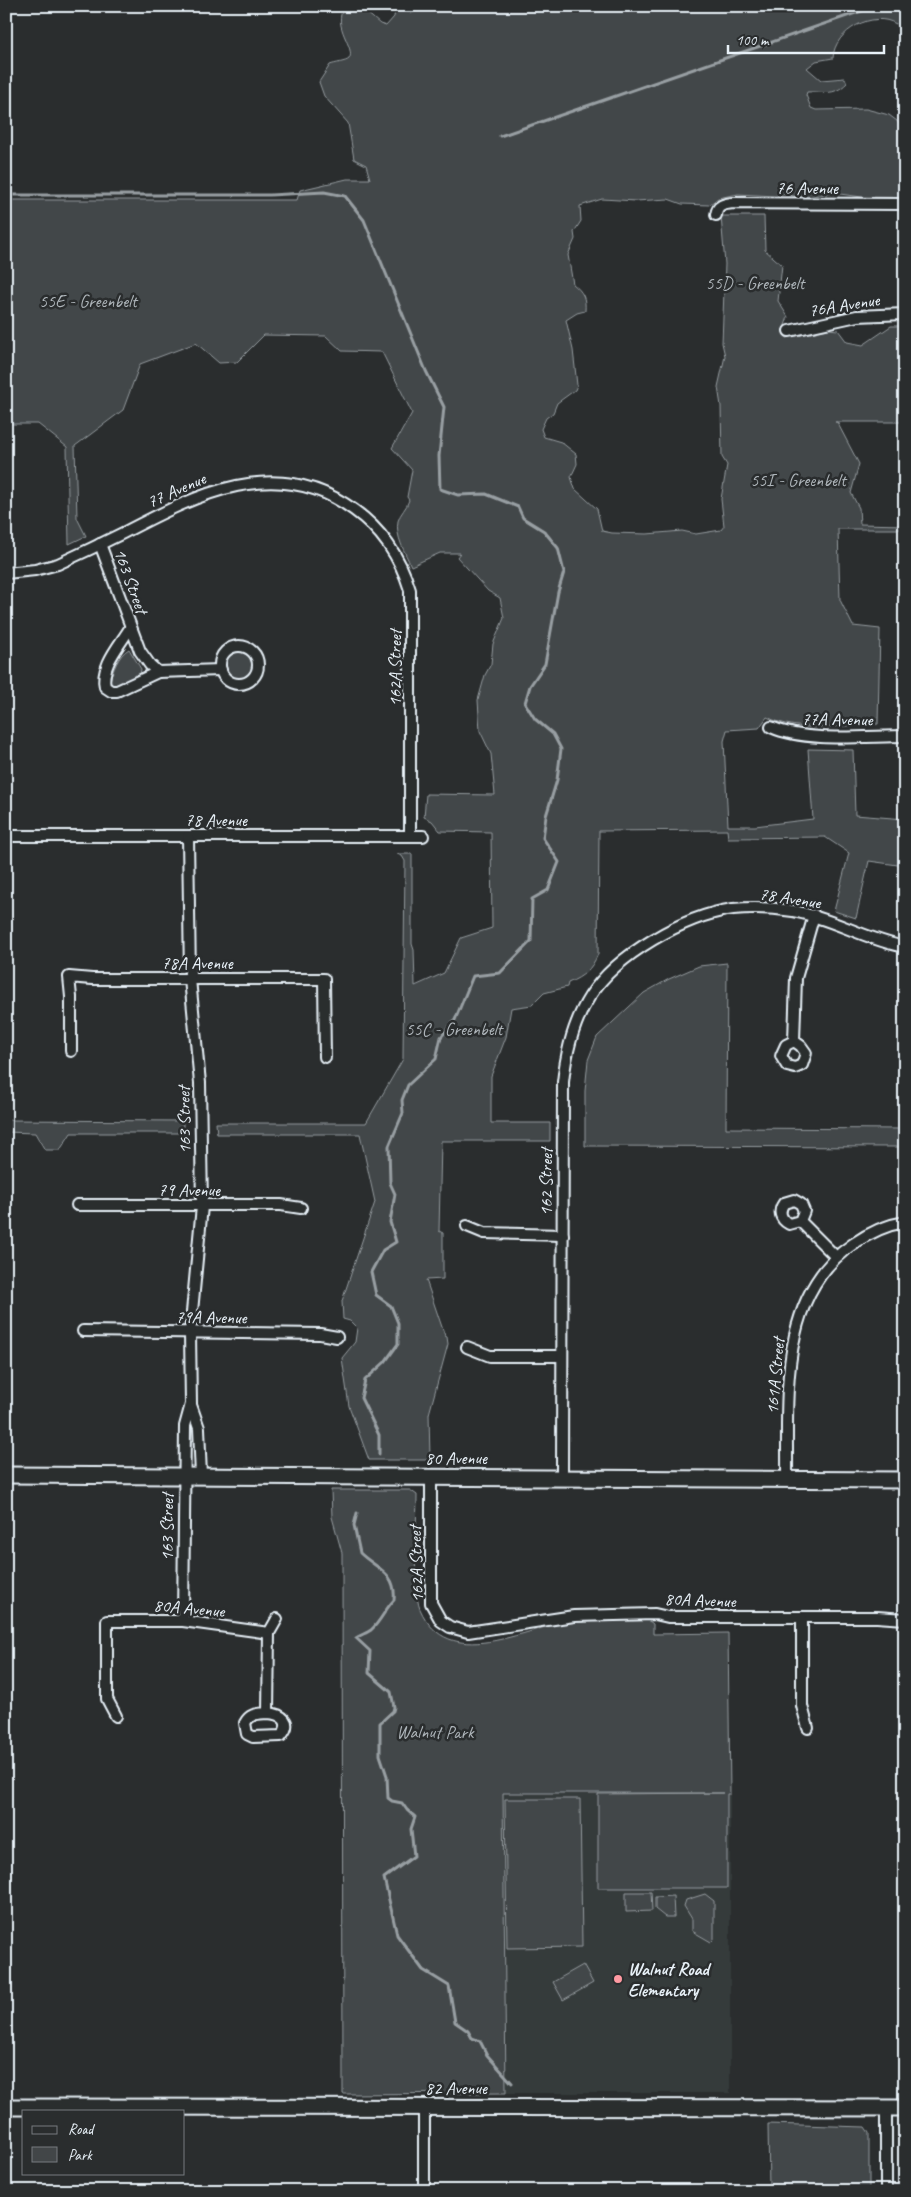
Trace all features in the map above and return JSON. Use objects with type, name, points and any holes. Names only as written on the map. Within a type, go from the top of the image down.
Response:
[{"type":"street","name":"76 Avenue","points":[[716,216],[717,210],[721,206],[733,204],[905,204]]},
{"type":"street","name":"76A Avenue","points":[[789,331],[857,316],[905,314]]},
{"type":"street","name":"77 Avenue","points":[[6,573],[46,568],[100,544],[183,502],[220,488],[258,483],[296,485],[318,491],[341,501],[362,516]]},
{"type":"street","name":"162A Street","points":[[362,516],[391,547],[410,590],[410,836]]},
{"type":"street","name":"163 Street","points":[[100,544],[130,628],[144,658],[158,672]]},
{"type":"street","name":"163 Street","points":[[130,628],[107,666],[103,679],[104,687],[110,690],[117,691],[158,672],[221,670]]},
{"type":"street","name":"77A Avenue","points":[[771,727],[788,733],[806,736],[905,736]]},
{"type":"street","name":"78 Avenue","points":[[7,836],[423,836]]},
{"type":"street","name":"163 Street","points":[[183,1621],[185,1426],[191,1404],[190,1333],[202,1206],[200,1083],[190,979],[188,836]]},
{"type":"street","name":"78 Avenue","points":[[670,931],[690,920],[732,909],[772,909],[814,916],[874,940],[905,947]]},
{"type":"street","points":[[794,1041],[796,978],[814,916]]},
{"type":"street","name":"162 Street","points":[[562,1477],[563,1082],[568,1050],[590,995],[619,964],[644,946],[670,931]]},
{"type":"street","name":"78A Avenue","points":[[71,1051],[69,977],[92,979],[324,979],[325,1057]]},
{"type":"street","name":"79 Avenue","points":[[76,1205],[281,1205],[301,1208]]},
{"type":"street","points":[[800,1221],[835,1256],[874,1231],[905,1222]]},
{"type":"street","points":[[467,1226],[484,1233],[563,1235]]},
{"type":"street","name":"161A Street","points":[[787,1480],[789,1377],[794,1335],[807,1299],[835,1256]]},
{"type":"street","name":"79A Avenue","points":[[84,1331],[320,1334],[337,1338]]},
{"type":"street","points":[[467,1347],[490,1356],[562,1356]]},
{"type":"street","name":"163 Street","points":[[191,1404],[199,1428],[201,1476]]},
{"type":"street","name":"80 Avenue","points":[[6,1475],[905,1480]]},
{"type":"street","name":"162A Street","points":[[431,1476],[430,1593],[433,1609],[441,1621],[459,1631],[496,1629]]},
{"type":"street","name":"80A Avenue","points":[[496,1629],[574,1616],[655,1614],[668,1617],[877,1617],[905,1620]]},
{"type":"street","points":[[802,1618],[802,1706],[808,1728]]},
{"type":"street","points":[[268,1714],[269,1633],[277,1619]]},
{"type":"street","name":"80A Avenue","points":[[116,1716],[108,1698],[107,1621],[183,1621],[269,1633]]},
{"type":"street","name":"82 Avenue","points":[[6,2107],[905,2108]]},
{"type":"street","points":[[424,2107],[424,2191]]},
{"type":"street","points":[[886,2108],[886,2191]]},
{"type":"shaded area","name":"Walnut Road Elementary","points":[[716,1792],[730,1794],[730,2093],[506,2093],[503,1793]]},
{"type":"green space","points":[[345,6],[359,6],[380,24],[386,26],[394,17],[395,10],[399,7],[406,9],[411,14],[414,11],[414,6],[905,6],[905,20],[896,24],[887,20],[877,19],[857,25],[848,31],[835,48],[833,58],[816,61],[807,68],[821,80],[845,78],[847,83],[833,92],[807,92],[806,95],[811,108],[816,110],[866,109],[889,115],[897,121],[905,131],[905,198],[869,198],[825,194],[801,198],[786,194],[776,196],[738,194],[718,198],[709,205],[682,204],[668,199],[636,201],[602,199],[580,206],[581,221],[574,232],[575,239],[568,255],[573,284],[583,296],[585,311],[577,313],[566,320],[573,350],[577,385],[575,390],[557,403],[553,413],[546,418],[541,429],[544,437],[561,442],[576,454],[577,464],[571,477],[575,489],[597,509],[602,531],[647,534],[682,531],[696,534],[721,530],[724,526],[721,499],[727,465],[722,457],[721,406],[718,387],[725,356],[722,343],[725,264],[721,216],[764,216],[765,250],[782,265],[778,301],[788,317],[783,331],[787,338],[829,329],[838,330],[847,342],[863,345],[891,326],[899,326],[905,332],[905,422],[837,422],[859,464],[851,493],[859,508],[860,524],[904,525],[904,529],[838,529],[840,600],[853,626],[880,629],[878,724],[807,727],[780,722],[767,717],[759,728],[727,730],[724,741],[728,826],[755,826],[813,819],[808,749],[853,750],[855,815],[905,819],[905,866],[869,861],[856,918],[834,911],[849,853],[825,837],[728,838],[727,830],[599,831],[598,954],[586,972],[568,983],[567,987],[544,993],[532,1005],[511,1008],[506,1037],[491,1076],[491,1123],[550,1123],[550,1141],[441,1141],[439,1231],[443,1233],[443,1279],[426,1280],[448,1344],[429,1414],[430,1460],[369,1460],[349,1406],[342,1358],[355,1342],[357,1328],[350,1321],[343,1319],[342,1301],[375,1202],[360,1134],[217,1134],[216,1123],[366,1123],[403,1059],[405,861],[402,856],[397,854],[412,854],[412,944],[414,950],[415,986],[444,973],[461,938],[492,928],[491,832],[440,831],[432,821],[424,817],[426,794],[495,795],[491,754],[480,731],[478,700],[485,675],[491,664],[493,644],[504,618],[500,598],[488,591],[457,557],[460,553],[440,553],[411,566],[401,544],[397,527],[399,518],[409,500],[407,497],[412,470],[392,448],[412,413],[382,352],[342,351],[326,336],[264,335],[237,362],[219,363],[196,343],[140,364],[123,410],[75,446],[77,518],[86,536],[69,544],[67,447],[38,424],[6,424],[6,200],[297,200],[300,190],[347,179],[370,179],[366,165],[354,159],[348,123],[324,96],[319,82],[330,65],[349,59],[351,54],[340,21]]},
{"type":"green space","points":[[129,649],[141,669],[140,675],[120,686],[113,686],[109,683],[114,669],[122,655]]},
{"type":"green space","points":[[239,649],[250,654],[255,665],[250,676],[239,681],[228,676],[223,665],[228,654]]},
{"type":"green space","points":[[727,963],[726,1128],[905,1129],[905,1147],[585,1146],[585,1091],[588,1060],[597,1037],[644,993],[669,979],[699,966]]},
{"type":"green space","points":[[6,1120],[183,1121],[183,1133],[71,1133],[60,1150],[45,1150],[35,1133],[6,1132]]},
{"type":"green space","name":"Walnut Park","points":[[331,1490],[410,1490],[417,1495],[416,1587],[420,1609],[433,1628],[449,1639],[468,1643],[488,1642],[571,1621],[600,1619],[648,1620],[653,1624],[653,1634],[728,1633],[730,1794],[727,1794],[727,1888],[598,1888],[598,1794],[723,1793],[503,1793],[506,2093],[343,2094],[342,1553],[332,1517]]},
{"type":"green space","points":[[505,1799],[580,1799],[582,1947],[507,1948]]},
{"type":"green space","points":[[626,1892],[651,1892],[652,1911],[626,1912]]},
{"type":"green space","points":[[705,1894],[714,1901],[714,1939],[711,1942],[692,1931],[692,1919],[684,1906],[686,1900]]},
{"type":"green space","points":[[673,1896],[674,1917],[665,1917],[655,1909],[655,1897]]},
{"type":"green space","points":[[583,1965],[593,1983],[563,2000],[553,1982]]},
{"type":"green space","points":[[768,2124],[865,2127],[869,2133],[869,2191],[769,2191]]},
{"type":"waterway","points":[[500,136],[876,6]]},
{"type":"waterway","points":[[6,195],[270,195],[324,192],[345,196],[364,220],[426,371],[444,407],[439,456],[440,489],[458,495],[486,494],[518,507],[523,518],[544,531],[558,548],[564,572],[558,592],[545,664],[530,686],[525,703],[535,719],[553,734],[561,749],[557,780],[546,816],[543,838],[559,862],[548,890],[532,899],[531,941],[500,973],[473,976],[455,1020],[441,1037],[436,1059],[408,1085],[402,1100],[403,1113],[389,1146],[390,1183],[395,1194],[390,1222],[396,1242],[383,1250],[371,1272],[376,1295],[391,1306],[398,1323],[398,1344],[385,1362],[365,1380],[361,1398],[379,1435],[379,1454]]},
{"type":"waterway","points":[[357,1513],[354,1525],[360,1553],[389,1577],[394,1591],[394,1600],[378,1623],[371,1630],[356,1638],[370,1651],[369,1673],[391,1692],[393,1711],[380,1723],[380,1755],[387,1776],[388,1798],[402,1803],[415,1817],[411,1829],[414,1856],[384,1878],[397,1935],[423,1970],[449,1986],[455,2022],[468,2031],[472,2038],[480,2041],[487,2055],[512,2083]]},
{"type":"place","name":"Walnut Road Elementary","points":[[618,1979]]},
{"type":"park label","name":"55D - Greenbelt","points":[[755,283]]},
{"type":"park label","name":"55E - Greenbelt","points":[[88,301]]},
{"type":"park label","name":"55I - Greenbelt","points":[[798,480]]},
{"type":"park label","name":"55C - Greenbelt","points":[[454,1029]]}]
